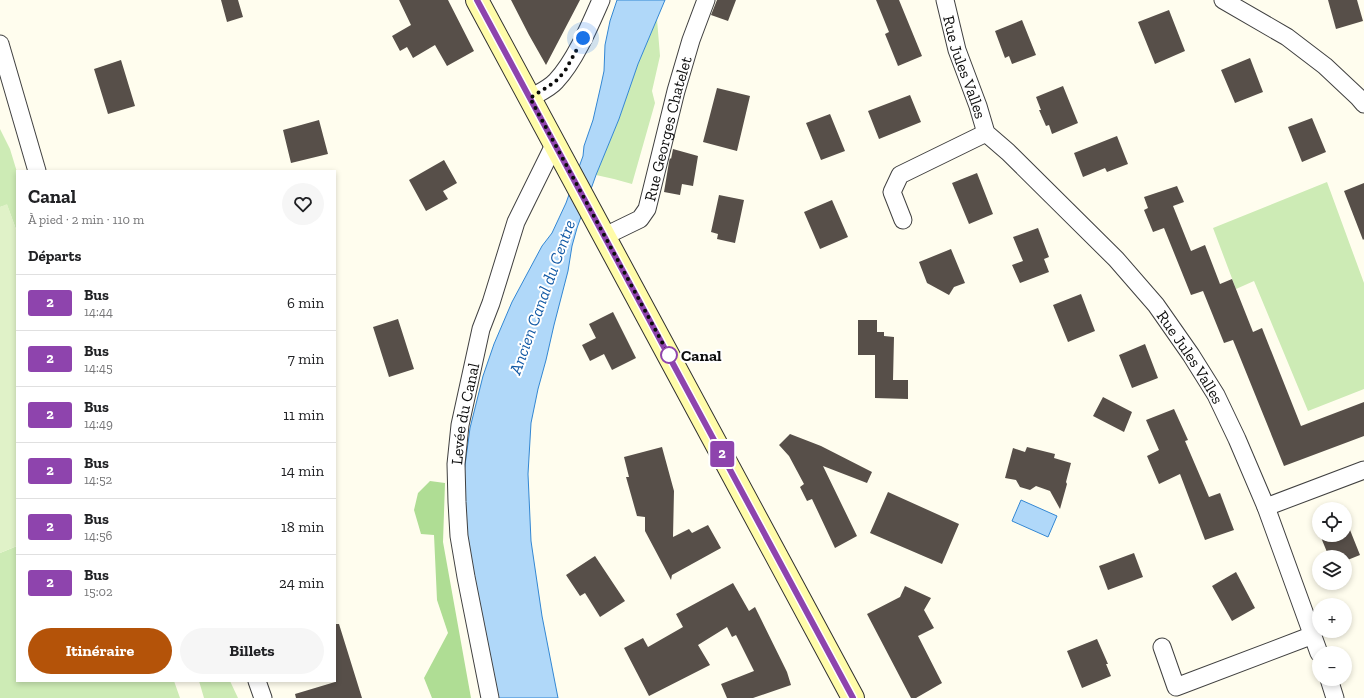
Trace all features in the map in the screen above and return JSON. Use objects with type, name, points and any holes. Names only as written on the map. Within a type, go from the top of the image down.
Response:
[{"type":"main road","points":[[478,0],[853,698]]},
{"type":"street","name":"Rue Georges Chatelet","points":[[604,233],[640,219],[647,210],[676,91],[691,40],[706,0]]},
{"type":"street","name":"Rue Jules Valles","points":[[945,0],[957,50],[978,106],[986,133],[1008,152],[1116,259],[1156,305],[1191,354],[1216,395],[1237,439],[1266,507],[1312,633]]},
{"type":"street","points":[[1223,0],[1287,37],[1325,66],[1364,104]]},
{"type":"street","points":[[530,98],[555,82],[565,71],[598,7]]},
{"type":"street","points":[[0,44],[37,170]]},
{"type":"street","name":"Rue Jules Valles","points":[[902,220],[892,192],[900,175],[986,133]]},
{"type":"street","name":"Levée du Canal","points":[[490,698],[459,536],[456,464],[460,425],[481,329],[491,303],[516,222],[555,143]]},
{"type":"street","points":[[1266,507],[1364,470]]},
{"type":"street","points":[[1162,647],[1176,687],[1312,636]]},
{"type":"street","points":[[257,682],[263,698]]},
{"type":"street","points":[[1331,686],[1335,698]]},
{"type":"green space","points":[[657,19],[660,56],[652,91],[655,103],[632,184],[596,175],[619,119],[638,64]]},
{"type":"green space","points":[[0,129],[10,149],[16,170],[16,229],[7,205],[0,207]]},
{"type":"green space","points":[[1327,182],[1364,283],[1364,389],[1308,411],[1254,281],[1236,289],[1213,228]]},
{"type":"green space","points":[[7,204],[16,229],[16,546],[0,553],[0,207]]},
{"type":"green space","points":[[430,481],[445,483],[443,542],[471,698],[432,698],[424,678],[448,633],[437,600],[434,535],[421,534],[414,510],[418,493]]},
{"type":"green space","points":[[16,546],[16,682],[174,682],[180,698],[0,698],[0,553]]},
{"type":"green space","points":[[199,682],[230,682],[238,698],[204,698]]},
{"type":"water","name":"Ancien Canal du Centre","points":[[617,0],[665,0],[638,64],[619,119],[596,175],[577,228],[531,423],[528,474],[531,541],[542,616],[558,698],[498,698],[466,540],[464,473],[470,428],[483,376],[494,344],[512,302],[542,246],[552,233],[566,203],[583,156],[584,146],[593,120],[601,85],[604,71],[605,45],[610,21]]},
{"type":"water","points":[[1021,500],[1057,516],[1048,537],[1012,521]]},
{"type":"building","points":[[221,0],[238,0],[243,17],[227,22]]},
{"type":"building","points":[[399,0],[448,0],[474,51],[447,66],[435,45],[413,58],[407,47],[400,51],[392,36],[411,25]]},
{"type":"building","points":[[511,0],[580,0],[546,65],[529,35]]},
{"type":"building","points":[[717,0],[736,0],[728,21],[711,15]]},
{"type":"building","points":[[876,0],[899,0],[922,56],[898,66],[885,34],[889,32]]},
{"type":"building","points":[[1328,0],[1357,0],[1363,21],[1336,29]]},
{"type":"building","points":[[1169,10],[1185,51],[1155,64],[1138,22]]},
{"type":"building","points":[[1022,20],[1036,55],[1012,64],[1009,56],[1005,58],[995,31]]},
{"type":"building","points":[[1250,58],[1263,92],[1235,103],[1221,70]]},
{"type":"building","points":[[121,60],[135,106],[108,114],[94,69]]},
{"type":"building","points":[[1063,86],[1078,123],[1052,134],[1049,125],[1046,126],[1039,110],[1041,110],[1036,97]]},
{"type":"building","points":[[717,88],[750,96],[737,151],[703,142]]},
{"type":"building","points":[[910,95],[921,122],[879,139],[868,111]]},
{"type":"building","points":[[830,114],[845,151],[821,160],[806,123]]},
{"type":"building","points":[[1312,118],[1326,152],[1302,162],[1288,127]]},
{"type":"building","points":[[319,120],[328,154],[291,163],[283,130]]},
{"type":"building","points":[[1117,136],[1128,164],[1107,172],[1105,168],[1083,177],[1074,153]]},
{"type":"building","points":[[673,149],[698,156],[693,186],[682,184],[680,195],[664,192],[669,162]]},
{"type":"building","points":[[444,160],[457,183],[443,191],[448,199],[426,211],[409,180]]},
{"type":"building","points":[[977,173],[993,214],[969,224],[952,183]]},
{"type":"building","points":[[1364,183],[1364,239],[1363,240],[1344,191]]},
{"type":"building","points":[[1177,186],[1184,202],[1173,206],[1191,251],[1205,245],[1220,284],[1232,279],[1253,332],[1262,328],[1301,426],[1364,402],[1364,436],[1284,466],[1233,340],[1224,343],[1203,291],[1191,295],[1164,228],[1153,232],[1144,210],[1148,208],[1144,197]]},
{"type":"building","points":[[719,195],[744,200],[735,243],[717,239],[718,234],[711,232]]},
{"type":"building","points":[[832,200],[848,237],[820,249],[804,212]]},
{"type":"building","points":[[1038,228],[1049,257],[1044,259],[1049,272],[1020,283],[1012,265],[1023,261],[1013,237]]},
{"type":"building","points":[[951,249],[965,283],[954,287],[949,295],[927,283],[919,262]]},
{"type":"building","points":[[1081,294],[1095,331],[1068,342],[1053,305]]},
{"type":"building","points":[[613,312],[636,358],[612,370],[604,354],[590,361],[582,345],[596,338],[589,324]]},
{"type":"building","points":[[398,319],[414,369],[389,377],[373,327]]},
{"type":"building","points":[[858,320],[877,320],[877,332],[884,332],[884,336],[894,337],[893,380],[908,380],[908,399],[875,398],[875,355],[858,355]]},
{"type":"building","points":[[1145,344],[1158,378],[1132,388],[1119,355]]},
{"type":"building","points":[[1103,397],[1132,412],[1124,432],[1093,416]]},
{"type":"building","points":[[1174,409],[1188,440],[1185,441],[1209,497],[1220,493],[1234,530],[1205,540],[1180,474],[1159,484],[1147,456],[1159,450],[1146,420]]},
{"type":"building","points":[[790,434],[821,446],[872,472],[867,483],[823,466],[857,536],[835,548],[812,499],[807,501],[800,487],[804,484],[789,456],[779,445]]},
{"type":"building","points":[[662,447],[674,491],[673,537],[689,529],[692,533],[708,525],[721,548],[672,575],[671,580],[645,531],[645,517],[637,516],[626,477],[629,477],[624,457]]},
{"type":"building","points":[[1027,447],[1055,454],[1054,458],[1071,463],[1060,509],[1050,491],[1036,486],[1030,490],[1020,487],[1016,480],[1005,478],[1013,448],[1025,452]]},
{"type":"building","points":[[888,492],[959,524],[942,564],[870,533]]},
{"type":"building","points":[[1352,535],[1360,555],[1352,558],[1352,550],[1326,550],[1323,542],[1352,542]]},
{"type":"building","points":[[1134,553],[1143,577],[1108,590],[1099,566]]},
{"type":"building","points":[[595,556],[625,601],[600,617],[585,593],[580,596],[566,575]]},
{"type":"building","points":[[1236,572],[1255,608],[1232,621],[1212,586]]},
{"type":"building","points":[[733,583],[749,611],[755,607],[787,672],[791,685],[753,698],[727,698],[721,684],[754,671],[736,635],[732,637],[727,627],[698,645],[710,665],[649,696],[624,648],[643,638],[648,647],[683,627],[676,614]]},
{"type":"building","points":[[905,586],[931,598],[924,610],[934,628],[918,636],[942,683],[916,698],[911,698],[867,614],[900,597]]},
{"type":"building","points":[[336,624],[339,624],[362,698],[296,698],[295,694],[336,682]]},
{"type":"building","points":[[1097,639],[1108,664],[1106,664],[1111,676],[1082,688],[1067,651]]},
{"type":"bus line","name":"2","points":[[477,0],[853,698]]},
{"type":"place","name":"Canal","points":[[669,355]]},
{"type":"route","points":[[583,38],[565,71],[555,82],[530,98],[669,355]]}]
